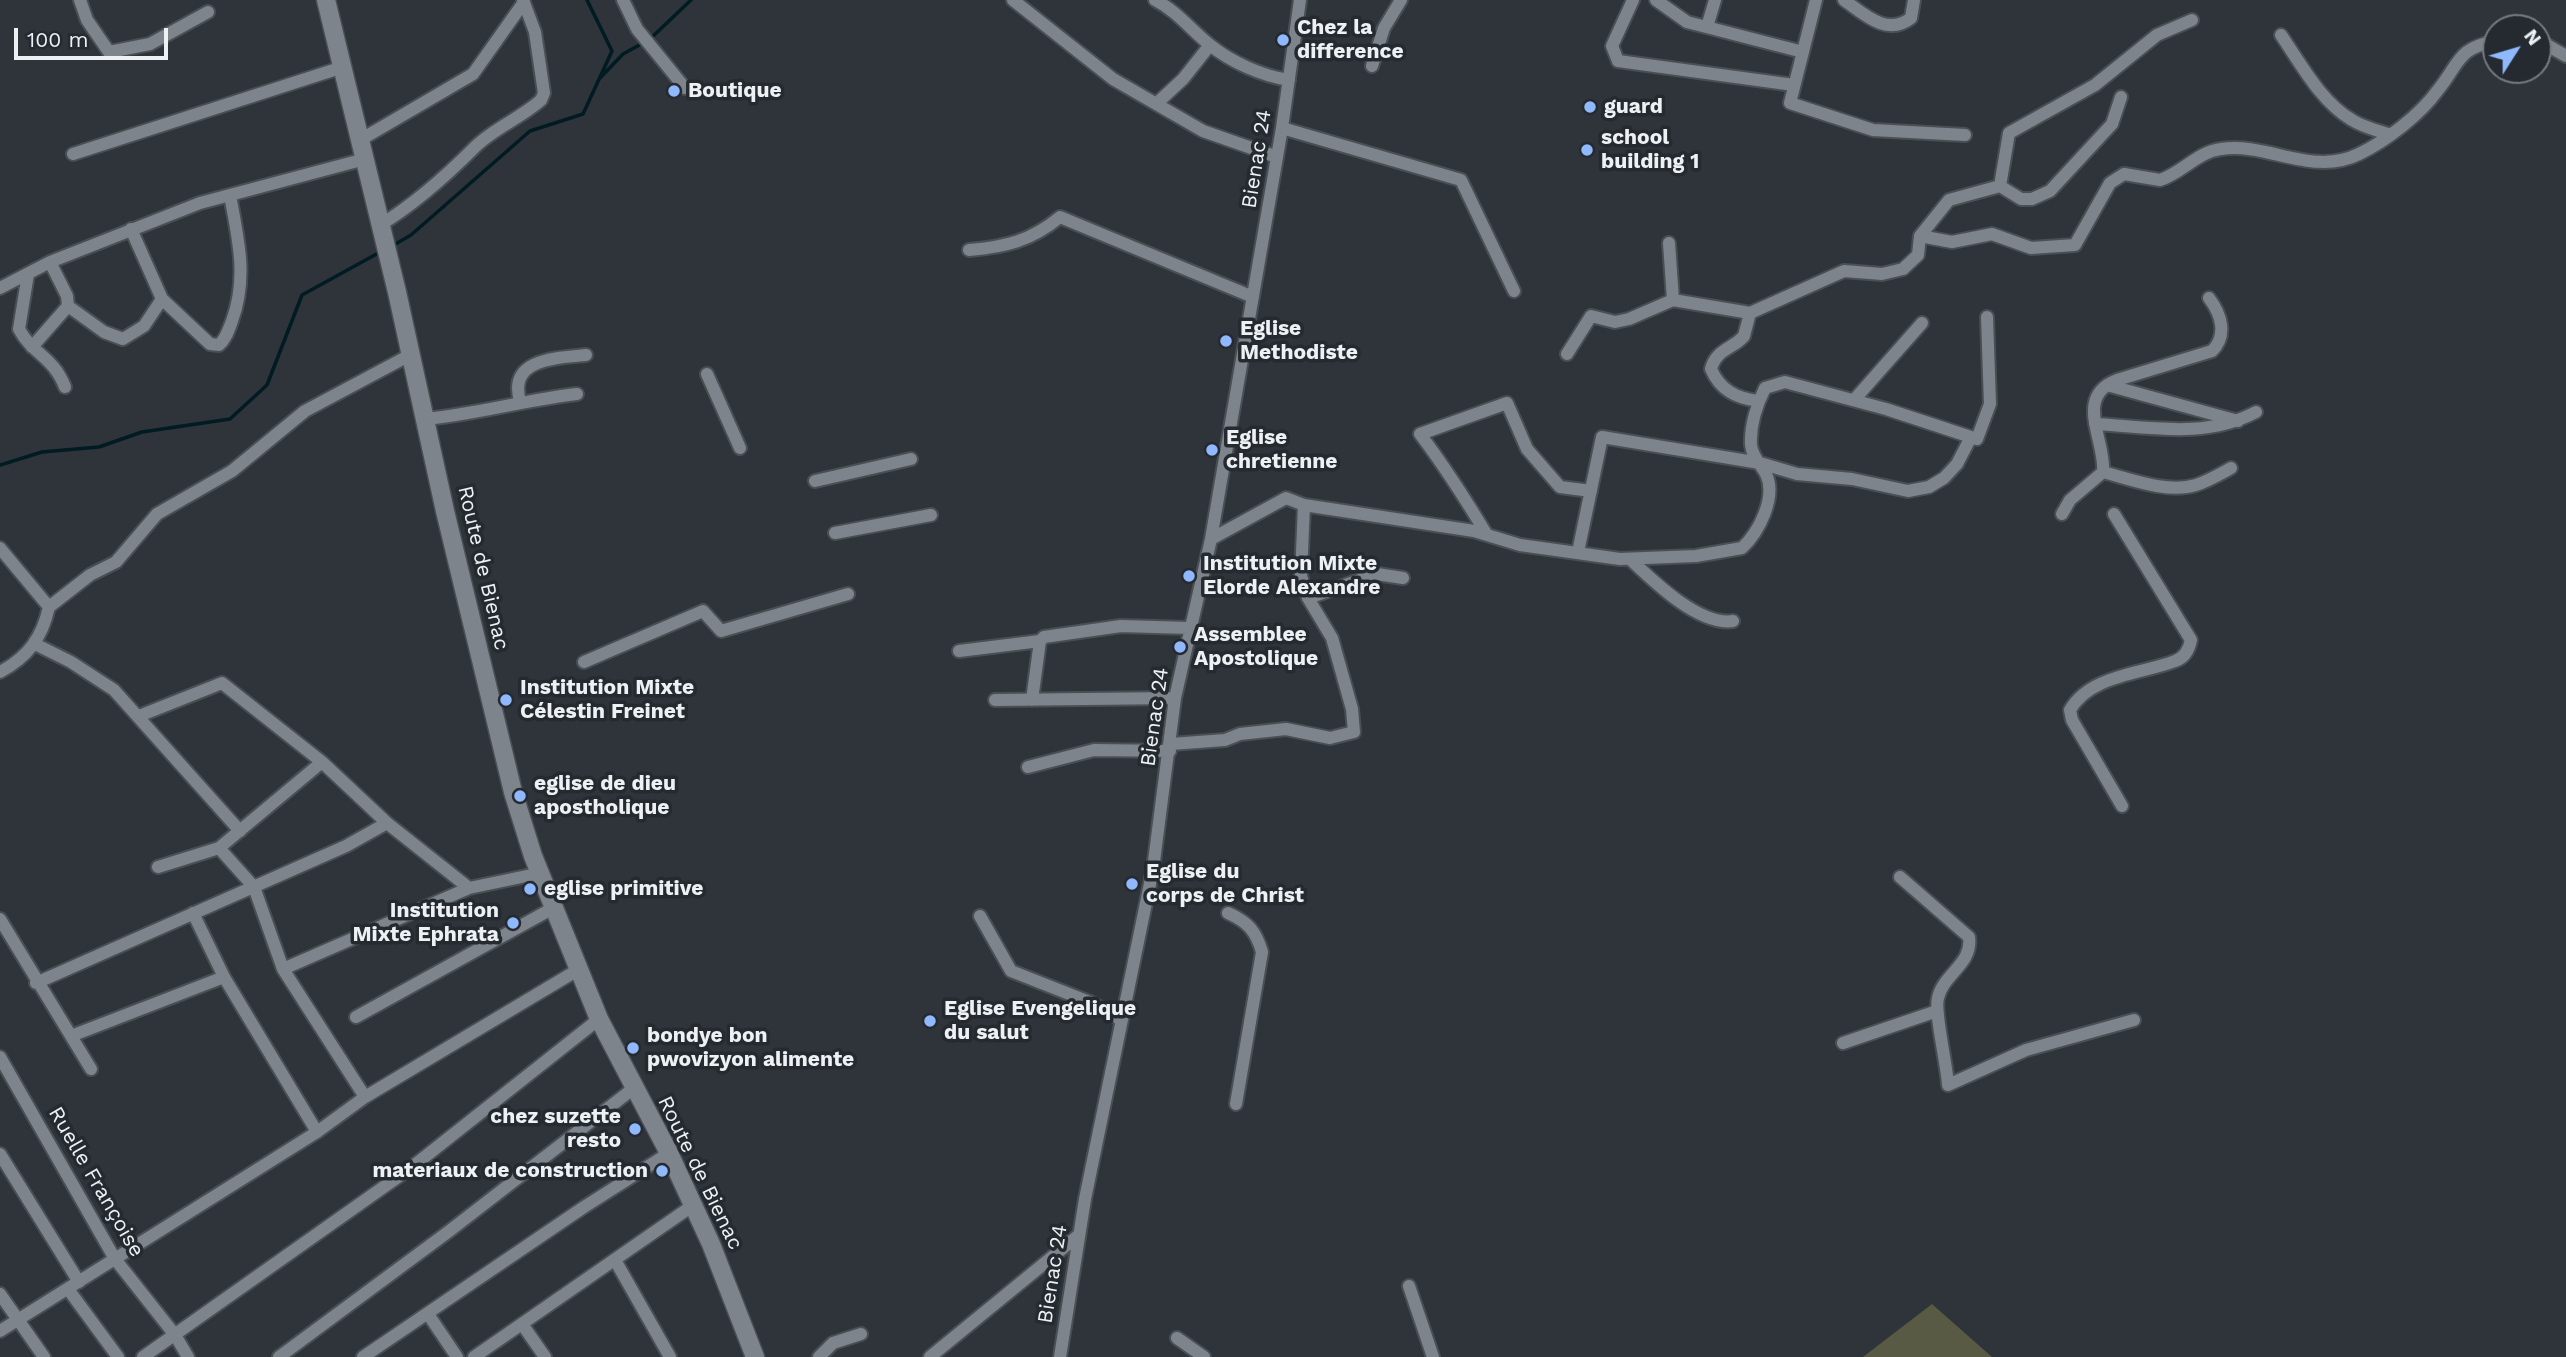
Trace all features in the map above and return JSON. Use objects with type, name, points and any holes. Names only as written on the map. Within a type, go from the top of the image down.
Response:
[{"type":"main road","name":"Route de Bienac","points":[[327,0],[513,792],[541,873],[581,968],[599,1019],[669,1153],[711,1244],[752,1355]]},
{"type":"street","points":[[80,0],[87,20],[109,52],[149,44],[208,12]]},
{"type":"street","points":[[623,0],[637,29],[685,88]]},
{"type":"street","points":[[1013,0],[1113,79],[1203,131],[1277,157]]},
{"type":"street","points":[[1155,0],[1178,15],[1210,45],[1249,67],[1289,80]]},
{"type":"street","name":"Bienac 24","points":[[1060,1357],[1079,1235],[1120,1019],[1153,869],[1171,747],[1175,698],[1211,539],[1282,128],[1300,0]]},
{"type":"street","points":[[1372,66],[1384,28],[1401,0]]},
{"type":"street","points":[[1633,0],[1612,46],[1618,61],[1794,85]]},
{"type":"street","points":[[1656,0],[1687,22],[1803,52]]},
{"type":"street","points":[[1707,27],[1715,0]]},
{"type":"street","points":[[1816,0],[1790,103],[1873,130],[1965,135]]},
{"type":"street","points":[[1844,0],[1889,27],[1911,18],[1914,0]]},
{"type":"street","points":[[360,140],[473,74],[524,1]]},
{"type":"street","points":[[381,230],[502,125],[541,100],[544,93],[535,32],[524,1]]},
{"type":"street","points":[[2000,186],[2008,133],[2095,85],[2157,35],[2192,20]]},
{"type":"street","points":[[2281,35],[2313,81],[2340,111],[2359,124],[2388,134]]},
{"type":"street","points":[[1920,236],[1952,242],[1992,234],[2031,248],[2075,246],[2110,183],[2124,174],[2160,180],[2209,151],[2224,148],[2247,149],[2306,163],[2328,162],[2358,154],[2388,134],[2438,90],[2465,51],[2482,43]]},
{"type":"street","points":[[1156,104],[1183,79],[1210,45]]},
{"type":"street","points":[[73,154],[344,67]]},
{"type":"street","points":[[1567,354],[1591,316],[1615,321],[1629,319],[1673,300],[1749,313],[1844,271],[1882,274],[1903,269],[1918,255],[1920,236],[1950,200],[2000,186],[2021,199],[2032,199],[2050,191],[2112,124],[2120,97]]},
{"type":"street","points":[[1282,128],[1461,180],[1514,291]]},
{"type":"street","points":[[0,288],[50,262],[131,229],[230,195],[365,159]]},
{"type":"street","points":[[131,229],[162,299],[210,344],[219,345],[225,340],[233,318],[243,274],[241,248],[230,195]]},
{"type":"street","points":[[969,250],[1006,247],[1040,234],[1060,217],[1253,297]]},
{"type":"street","points":[[1669,243],[1673,300]]},
{"type":"street","points":[[32,347],[68,306],[67,296],[50,262]]},
{"type":"street","points":[[28,274],[18,324],[32,347],[56,366],[65,387]]},
{"type":"street","points":[[2103,472],[2094,402],[2106,384],[2212,351],[2218,344],[2221,323],[2218,311],[2209,298]]},
{"type":"street","points":[[68,306],[104,332],[122,339],[144,326],[162,299]]},
{"type":"street","points":[[1749,313],[1744,336],[1721,351],[1713,359],[1711,369],[1724,389],[1746,399],[1758,401]]},
{"type":"street","points":[[1211,539],[1286,498],[1304,505],[1487,535],[1520,545],[1630,559],[1696,556],[1742,548],[1761,524],[1768,496],[1768,477],[1751,446],[1758,401],[1765,388],[1785,382],[1854,400],[1977,439],[1990,404],[1987,317]]},
{"type":"street","points":[[1854,400],[1922,323]]},
{"type":"street","points":[[0,673],[16,664],[35,644],[44,631],[49,607],[90,575],[116,562],[156,514],[232,471],[305,411],[410,355]]},
{"type":"street","points":[[520,401],[516,386],[520,374],[526,369],[559,357],[586,355]]},
{"type":"street","points":[[707,374],[740,448]]},
{"type":"street","points":[[2106,384],[2238,421]]},
{"type":"street","points":[[425,419],[489,411],[520,401],[577,394]]},
{"type":"street","points":[[1487,535],[1453,486],[1451,474],[1420,434],[1507,403],[1527,449],[1560,487],[1591,491]]},
{"type":"street","points":[[2095,424],[2196,430],[2238,421],[2256,412]]},
{"type":"street","points":[[1578,552],[1602,437],[1759,463],[1797,474],[1852,479],[1908,491],[1929,486],[1944,478],[1957,464],[1971,437]]},
{"type":"street","points":[[815,481],[911,459]]},
{"type":"street","points":[[2103,472],[2143,483],[2181,487],[2194,485],[2231,468]]},
{"type":"street","points":[[2062,514],[2070,500],[2103,472]]},
{"type":"street","points":[[1028,767],[1094,750],[1171,747],[1225,740],[1240,734],[1286,729],[1330,738],[1354,732],[1352,709],[1332,638],[1308,598],[1301,576],[1304,505]]},
{"type":"street","points":[[2113,514],[2191,640],[2185,654],[2176,661],[2132,671],[2086,694],[2070,710],[2072,720],[2122,806]]},
{"type":"street","points":[[835,533],[931,515]]},
{"type":"street","points":[[0,548],[49,607]]},
{"type":"street","points":[[1630,559],[1648,576],[1702,615],[1725,622],[1732,621]]},
{"type":"street","points":[[1308,598],[1377,574],[1403,578]]},
{"type":"street","points":[[584,662],[704,611],[721,631],[848,594]]},
{"type":"street","points":[[959,651],[1040,641],[1044,638],[1121,626],[1189,628]]},
{"type":"street","points":[[1032,700],[1040,641]]},
{"type":"street","points":[[35,644],[97,678],[139,716],[240,831]]},
{"type":"street","points":[[139,716],[222,683],[322,762],[387,823],[469,888]]},
{"type":"street","points":[[995,700],[1175,698]]},
{"type":"street","points":[[158,867],[219,848],[322,762]]},
{"type":"street","points":[[36,983],[346,846],[387,823]]},
{"type":"street","points":[[219,848],[254,887],[283,969],[365,1097]]},
{"type":"street","points":[[283,969],[469,888],[541,873]]},
{"type":"street","points":[[1900,877],[1969,937],[1969,951],[1941,991],[1937,1010],[1947,1060],[1948,1085],[2026,1050],[2134,1020]]},
{"type":"street","points":[[356,1017],[555,907]]},
{"type":"street","points":[[193,913],[224,977],[317,1132]]},
{"type":"street","points":[[1228,913],[1245,920],[1257,935],[1262,952],[1236,1104]]},
{"type":"street","points":[[979,916],[1011,971],[1092,1003],[1120,1019]]},
{"type":"street","points":[[0,919],[36,983],[91,1069]]},
{"type":"street","points":[[0,1331],[317,1132],[365,1097],[581,968]]},
{"type":"street","points":[[71,1036],[224,977]]},
{"type":"street","points":[[1843,1043],[1937,1010]]},
{"type":"street","points":[[143,1357],[412,1167],[599,1019]]},
{"type":"street","name":"Ruelle Françoise","points":[[0,1057],[115,1259],[175,1335],[188,1357]]},
{"type":"street","points":[[279,1357],[448,1232],[634,1088]]},
{"type":"street","points":[[0,1153],[118,1357]]},
{"type":"street","points":[[363,1357],[584,1207],[669,1153]]},
{"type":"street","points":[[474,1357],[692,1206]]},
{"type":"street","points":[[930,1357],[1079,1235]]},
{"type":"street","points":[[615,1260],[670,1357]]},
{"type":"street","points":[[1409,1286],[1433,1357]]},
{"type":"street","points":[[0,1294],[16,1321],[44,1357]]},
{"type":"street","points":[[428,1314],[457,1357]]},
{"type":"street","points":[[522,1324],[545,1357]]},
{"type":"street","points":[[819,1357],[833,1343],[861,1334]]},
{"type":"street","points":[[1177,1338],[1204,1357]]},
{"type":"green space","points":[[1932,1304],[1992,1357],[1863,1357]]},
{"type":"waterway","points":[[392,246],[411,235],[530,131],[583,114],[612,51],[587,0]]},
{"type":"waterway","points":[[650,39],[691,0]]},
{"type":"waterway","points":[[600,78],[623,54],[643,43]]},
{"type":"waterway","points":[[0,465],[42,452],[99,447],[142,432],[230,419],[267,385],[302,295],[382,251]]},
{"type":"place","name":"Chez la difference","points":[[1283,40]]},
{"type":"place","name":"Boutique","points":[[674,91]]},
{"type":"place","name":"guard","points":[[1590,107]]},
{"type":"place","name":"school building 1","points":[[1587,150]]},
{"type":"place","name":"Eglise Methodiste","points":[[1226,341]]},
{"type":"place","name":"Eglise chretienne","points":[[1212,450]]},
{"type":"place","name":"Institution Mixte Elorde Alexandre","points":[[1189,576]]},
{"type":"place","name":"Assemblee Apostolique","points":[[1180,647]]},
{"type":"place","name":"Institution Mixte Célestin Freinet","points":[[506,700]]},
{"type":"place","name":"eglise de dieu apostholique","points":[[520,796]]},
{"type":"place","name":"Eglise du corps de Christ","points":[[1132,884]]},
{"type":"place","name":"eglise primitive","points":[[530,889]]},
{"type":"place","name":"Institution Mixte Ephrata","points":[[513,923]]},
{"type":"place","name":"Eglise Evengelique du salut","points":[[930,1021]]},
{"type":"place","name":"bondye bon pwovizyon alimente","points":[[633,1048]]},
{"type":"place","name":"chez suzette resto","points":[[635,1129]]},
{"type":"place","name":"materiaux de construction","points":[[662,1171]]}]
